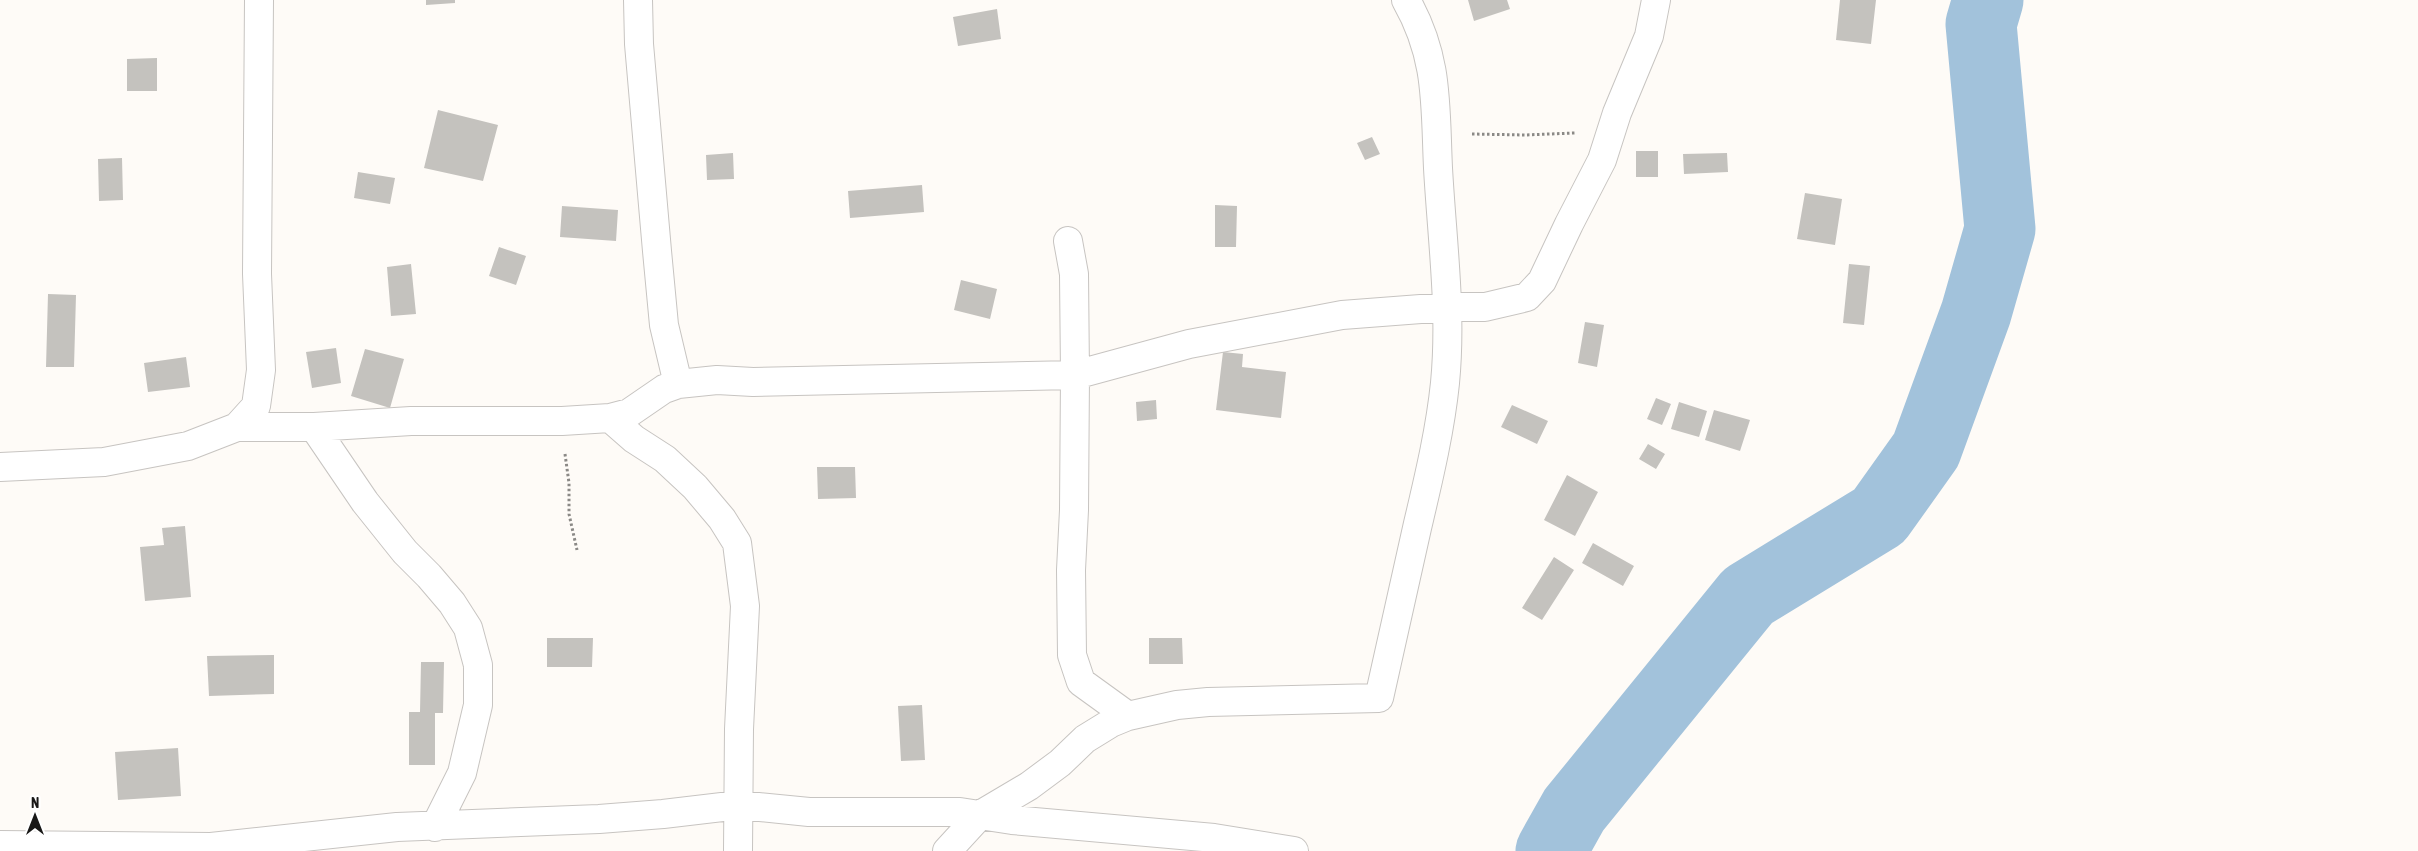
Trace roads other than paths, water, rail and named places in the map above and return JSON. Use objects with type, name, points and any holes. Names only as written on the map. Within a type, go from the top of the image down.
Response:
[{"type":"street","points":[[237,427],[256,406],[261,370],[257,274],[258,0]]},
{"type":"street","points":[[638,0],[639,44],[664,325],[678,384]]},
{"type":"street","points":[[947,851],[980,815],[1029,786],[1060,763],[1085,739],[1111,723],[1128,716],[1208,702],[1379,698],[1430,471],[1445,384],[1447,307],[1436,92],[1427,47],[1406,0]]},
{"type":"street","points":[[0,467],[104,462],[188,446],[237,427],[314,427],[411,421],[562,421],[610,418],[629,414],[664,389],[678,384],[717,380],[753,382],[1075,375],[1190,344],[1342,315],[1447,307],[1485,307],[1527,298],[1542,281],[1568,224],[1602,160],[1611,131],[1649,36],[1656,0]]},
{"type":"street","points":[[1068,241],[1074,274],[1075,375],[1074,510],[1071,570],[1072,655],[1081,682],[1128,716]]},
{"type":"street","points":[[610,418],[634,439],[665,459],[695,487],[722,519],[737,543],[745,606],[739,729],[738,851]]},
{"type":"street","points":[[314,427],[365,502],[405,552],[452,603],[468,628],[478,665],[478,705],[462,773],[435,828]]},
{"type":"street","points":[[0,845],[209,849],[346,842],[397,828],[435,828],[645,816],[739,805],[809,812],[900,811],[980,815],[1104,829],[1214,838],[1294,851]]},
{"type":"waterway","points":[[1551,851],[1574,810],[1748,596],[1879,516],[1926,450],[1976,313],[2000,229],[1981,24],[1988,0]]}]
